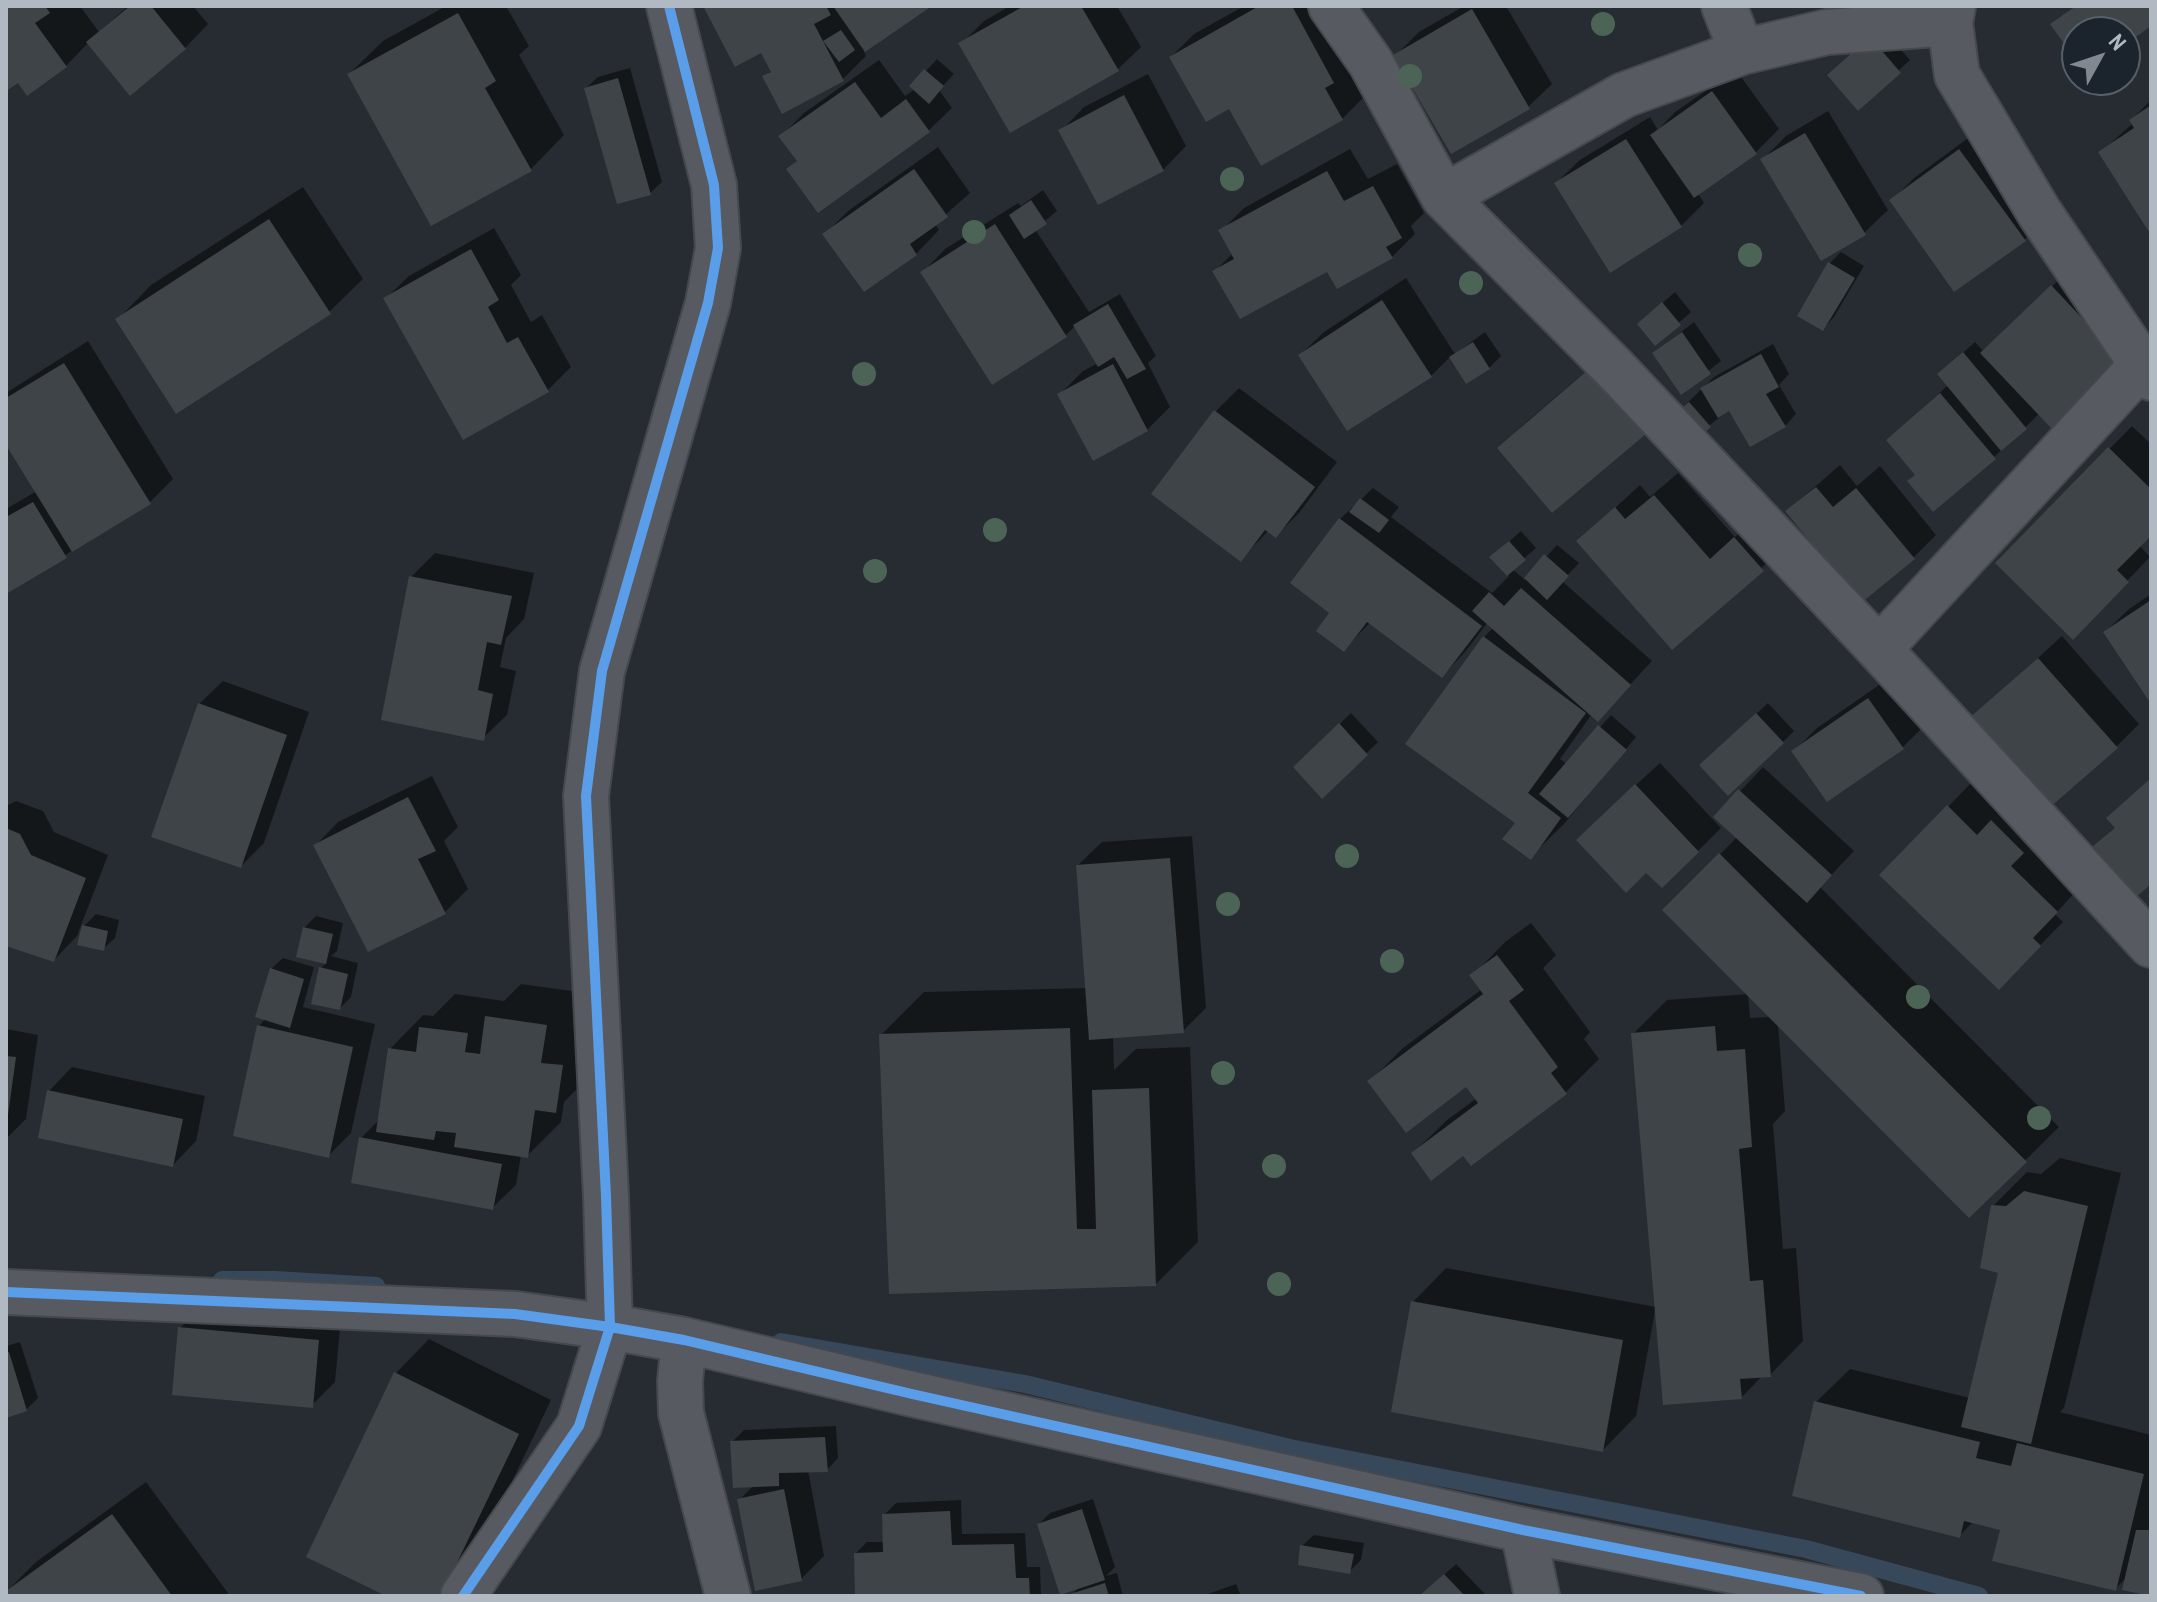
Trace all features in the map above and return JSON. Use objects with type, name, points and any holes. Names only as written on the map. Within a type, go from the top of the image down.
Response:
[{"type":"street","points":[[463,1596],[579,1426],[610,1327],[586,796],[602,671],[708,303],[718,248],[714,185],[669,6]]},
{"type":"street","points":[[1331,6],[1371,63],[1444,197],[1616,370],[1879,649],[2151,945]]},
{"type":"street","points":[[1724,6],[1742,52]]},
{"type":"street","points":[[1444,197],[1624,95],[1742,52],[1827,32],[1952,14],[1957,75],[2039,212],[2146,372],[1879,649]]},
{"type":"street","points":[[6,1292],[515,1314],[610,1327],[684,1340],[1523,1530],[1861,1596]]},
{"type":"street","points":[[684,1340],[681,1413],[728,1596]]},
{"type":"street","points":[[1523,1530],[1537,1596]]},
{"type":"building","points":[[6,6],[45,6],[50,13],[35,23],[67,67],[27,96],[18,83],[6,91]]},
{"type":"building","points":[[130,6],[151,6],[186,49],[130,96],[86,42]]},
{"type":"building","points":[[703,6],[826,6],[831,15],[814,24],[844,81],[782,114],[762,76],[771,72],[761,53],[735,67]]},
{"type":"building","points":[[833,6],[932,6],[865,52]]},
{"type":"building","points":[[1024,6],[1081,6],[1119,71],[1010,133],[958,43]]},
{"type":"building","points":[[1259,6],[1292,6],[1334,83],[1325,88],[1343,120],[1261,166],[1229,109],[1206,122],[1169,57]]},
{"type":"building","points":[[2076,6],[2151,6],[2151,26],[2141,33],[2141,16],[2062,16]]},
{"type":"building","points":[[1472,9],[1530,109],[1451,154],[1393,55]]},
{"type":"building","points":[[458,13],[496,81],[485,88],[532,171],[431,226],[347,74]]},
{"type":"building","points":[[2061,16],[2061,39],[2050,24]]},
{"type":"building","points":[[841,30],[855,50],[839,62],[823,41]]},
{"type":"building","points":[[1870,37],[1901,73],[1858,111],[1827,75]]},
{"type":"building","points":[[924,69],[944,86],[929,104],[909,86]]},
{"type":"building","points":[[618,78],[651,195],[617,204],[584,88]]},
{"type":"building","points":[[855,82],[881,118],[906,99],[930,132],[818,213],[786,169],[797,161],[778,136]]},
{"type":"building","points":[[1712,91],[1757,154],[1694,198],[1650,135]]},
{"type":"building","points":[[1124,95],[1164,171],[1098,205],[1058,130]]},
{"type":"building","points":[[2151,105],[2151,235],[2098,152],[2134,128],[2129,120]]},
{"type":"building","points":[[1805,133],[1866,235],[1821,261],[1760,159]]},
{"type":"building","points":[[1626,139],[1682,227],[1610,273],[1554,183]]},
{"type":"building","points":[[1959,149],[2026,241],[1954,292],[1889,200]]},
{"type":"building","points":[[914,169],[948,217],[910,244],[917,255],[864,292],[822,234]]},
{"type":"building","points":[[1327,171],[1344,201],[1373,186],[1402,238],[1386,247],[1393,258],[1337,289],[1327,272],[1240,319],[1212,271],[1234,259],[1218,230]]},
{"type":"building","points":[[1031,200],[1047,224],[1024,239],[1009,215]]},
{"type":"building","points":[[269,219],[331,314],[176,414],[115,319]]},
{"type":"building","points":[[995,224],[1067,337],[992,385],[920,272]]},
{"type":"building","points":[[471,249],[499,300],[488,307],[507,343],[518,337],[549,392],[463,440],[383,298]]},
{"type":"building","points":[[1828,262],[1855,278],[1823,331],[1797,316]]},
{"type":"building","points":[[2051,285],[2123,362],[2051,428],[1980,353]]},
{"type":"building","points":[[1382,300],[1432,377],[1347,431],[1298,355]]},
{"type":"building","points":[[1662,302],[1681,325],[1655,346],[1637,324]]},
{"type":"building","points":[[1108,304],[1146,369],[1127,379],[1114,357],[1098,367],[1073,325]]},
{"type":"building","points":[[1682,332],[1711,374],[1681,395],[1652,353]]},
{"type":"building","points":[[1473,342],[1490,369],[1466,384],[1449,357]]},
{"type":"building","points":[[1963,352],[2027,429],[2001,451],[1937,374]]},
{"type":"building","points":[[1761,354],[1779,387],[1766,394],[1786,427],[1750,447],[1729,411],[1718,418],[1700,388]]},
{"type":"building","points":[[64,363],[151,504],[72,552],[6,445],[6,398]]},
{"type":"building","points":[[1113,364],[1148,431],[1093,461],[1057,394]]},
{"type":"building","points":[[1590,368],[1646,434],[1552,513],[1497,448]]},
{"type":"building","points":[[1940,393],[1996,459],[1933,512],[1907,481],[1915,475],[1886,440]]},
{"type":"building","points":[[1689,402],[1711,427],[1690,444],[1668,419]]},
{"type":"building","points":[[1214,410],[1315,487],[1276,538],[1265,530],[1241,562],[1151,494]]},
{"type":"building","points":[[2108,447],[2151,489],[2151,536],[2117,570],[2129,582],[2073,640],[1995,563]]},
{"type":"building","points":[[1816,487],[1833,507],[1856,488],[1915,559],[1861,603],[1785,511]]},
{"type":"building","points":[[1654,495],[1710,559],[1734,537],[1764,571],[1672,650],[1576,541],[1615,507],[1625,519]]},
{"type":"building","points":[[1360,498],[1389,520],[1379,533],[1349,512]]},
{"type":"building","points":[[33,502],[67,558],[6,594],[6,517]]},
{"type":"building","points":[[1339,518],[1482,626],[1442,678],[1367,622],[1344,652],[1316,631],[1329,613],[1290,583]]},
{"type":"building","points":[[1509,541],[1526,560],[1507,576],[1489,557]]},
{"type":"building","points":[[1544,554],[1569,576],[1547,600],[1524,578]]},
{"type":"building","points":[[409,576],[512,596],[501,645],[487,642],[478,690],[493,694],[484,741],[381,720]]},
{"type":"building","points":[[1521,588],[1631,685],[1598,722],[1472,611],[1489,592],[1504,606]]},
{"type":"building","points":[[2151,600],[2151,704],[2103,632]]},
{"type":"building","points":[[1483,636],[1586,713],[1528,793],[1561,818],[1531,860],[1502,839],[1515,823],[1405,744]]},
{"type":"building","points":[[2038,658],[2118,748],[2048,809],[1968,719]]},
{"type":"building","points":[[1868,698],[1904,749],[1827,802],[1791,751]]},
{"type":"building","points":[[198,703],[287,735],[241,868],[151,837]]},
{"type":"building","points":[[1756,713],[1784,743],[1728,796],[1699,765]]},
{"type":"building","points":[[1339,723],[1368,755],[1322,799],[1293,767]]},
{"type":"building","points":[[1598,725],[1627,750],[1568,818],[1539,794]]},
{"type":"building","points":[[2151,778],[2151,884],[2136,897],[2093,846],[2115,828],[2106,818]]},
{"type":"building","points":[[1635,784],[1699,852],[1662,888],[1646,873],[1626,893],[1576,840]]},
{"type":"building","points":[[1738,789],[1832,875],[1807,903],[1713,817]]},
{"type":"building","points":[[408,797],[436,851],[418,859],[446,914],[368,952],[313,845]]},
{"type":"building","points":[[1947,805],[1977,835],[1991,820],[2024,853],[2011,866],[2058,912],[2033,938],[2041,946],[1999,990],[1879,875]]},
{"type":"building","points":[[6,828],[20,834],[31,855],[86,878],[54,962],[6,946]]},
{"type":"building","points":[[1719,853],[2027,1162],[1969,1218],[1662,910]]},
{"type":"building","points":[[1170,858],[1184,1033],[1089,1040],[1076,865]]},
{"type":"building","points":[[82,925],[108,931],[104,951],[77,945]]},
{"type":"building","points":[[303,927],[333,934],[326,964],[296,957]]},
{"type":"building","points":[[1497,955],[1524,990],[1509,1001],[1558,1067],[1551,1073],[1567,1094],[1471,1166],[1463,1156],[1431,1181],[1411,1153],[1478,1103],[1466,1087],[1406,1133],[1367,1081],[1483,994],[1469,975]]},
{"type":"building","points":[[319,967],[348,974],[340,1010],[311,1004]]},
{"type":"building","points":[[270,968],[304,979],[290,1028],[255,1017]]},
{"type":"building","points":[[485,1016],[547,1025],[541,1063],[563,1065],[556,1113],[535,1110],[528,1158],[454,1147],[456,1133],[436,1131],[434,1140],[376,1132],[388,1048],[416,1052],[419,1027],[468,1033],[465,1052],[480,1054]]},
{"type":"building","points":[[257,1025],[353,1047],[329,1158],[233,1136]]},
{"type":"building","points":[[1715,1026],[1717,1051],[1745,1049],[1752,1147],[1739,1149],[1750,1281],[1763,1280],[1771,1377],[1740,1379],[1742,1399],[1663,1405],[1631,1033]]},
{"type":"building","points":[[1070,1028],[1077,1229],[1096,1229],[1092,1090],[1149,1088],[1156,1286],[889,1294],[879,1034]]},
{"type":"building","points":[[6,1056],[16,1057],[8,1115],[6,1115]]},
{"type":"building","points":[[47,1090],[183,1119],[173,1167],[38,1138]]},
{"type":"building","points":[[359,1137],[502,1164],[493,1210],[351,1183]]},
{"type":"building","points":[[2024,1191],[2088,1206],[2031,1444],[1961,1427],[1998,1273],[1980,1268],[1991,1205],[2006,1206]]},
{"type":"building","points":[[1411,1301],[1623,1340],[1603,1452],[1391,1412]]},
{"type":"building","points":[[178,1327],[319,1340],[313,1408],[172,1395]]},
{"type":"building","points":[[9,1352],[27,1411],[6,1418],[6,1353]]},
{"type":"building","points":[[394,1372],[519,1434],[441,1596],[386,1596],[306,1557]]},
{"type":"building","points":[[1814,1401],[1980,1442],[1976,1458],[2011,1466],[2017,1443],[2144,1474],[2116,1591],[1992,1561],[2000,1530],[1964,1521],[1960,1538],[1792,1496]]},
{"type":"building","points":[[825,1437],[828,1472],[779,1473],[779,1486],[733,1488],[730,1441]]},
{"type":"building","points":[[784,1489],[802,1581],[755,1591],[737,1499]]},
{"type":"building","points":[[1082,1509],[1105,1580],[1060,1595],[1037,1524]]},
{"type":"building","points":[[950,1511],[952,1545],[1014,1544],[1016,1578],[1029,1578],[1030,1596],[855,1596],[854,1553],[883,1552],[882,1514]]},
{"type":"building","points":[[112,1514],[172,1596],[6,1596],[6,1591]]},
{"type":"building","points":[[2136,1530],[2151,1530],[2151,1596],[2122,1590]]},
{"type":"building","points":[[1300,1545],[1354,1554],[1350,1574],[1298,1565]]},
{"type":"building","points":[[1444,1574],[1465,1596],[1419,1596]]},
{"type":"building","points":[[1105,1583],[1109,1596],[1067,1596],[1067,1595]]},
{"type":"waterway","points":[[222,1280],[376,1286]]},
{"type":"waterway","points":[[781,1342],[1025,1384],[1290,1448],[1806,1549],[1979,1596]]},
{"type":"cycle path","points":[[463,1596],[579,1426],[610,1327],[586,796],[602,671],[708,303],[718,248],[714,185],[669,6]]},
{"type":"cycle path","points":[[6,1292],[515,1314],[610,1327],[684,1340],[1523,1530],[1861,1596]]}]
